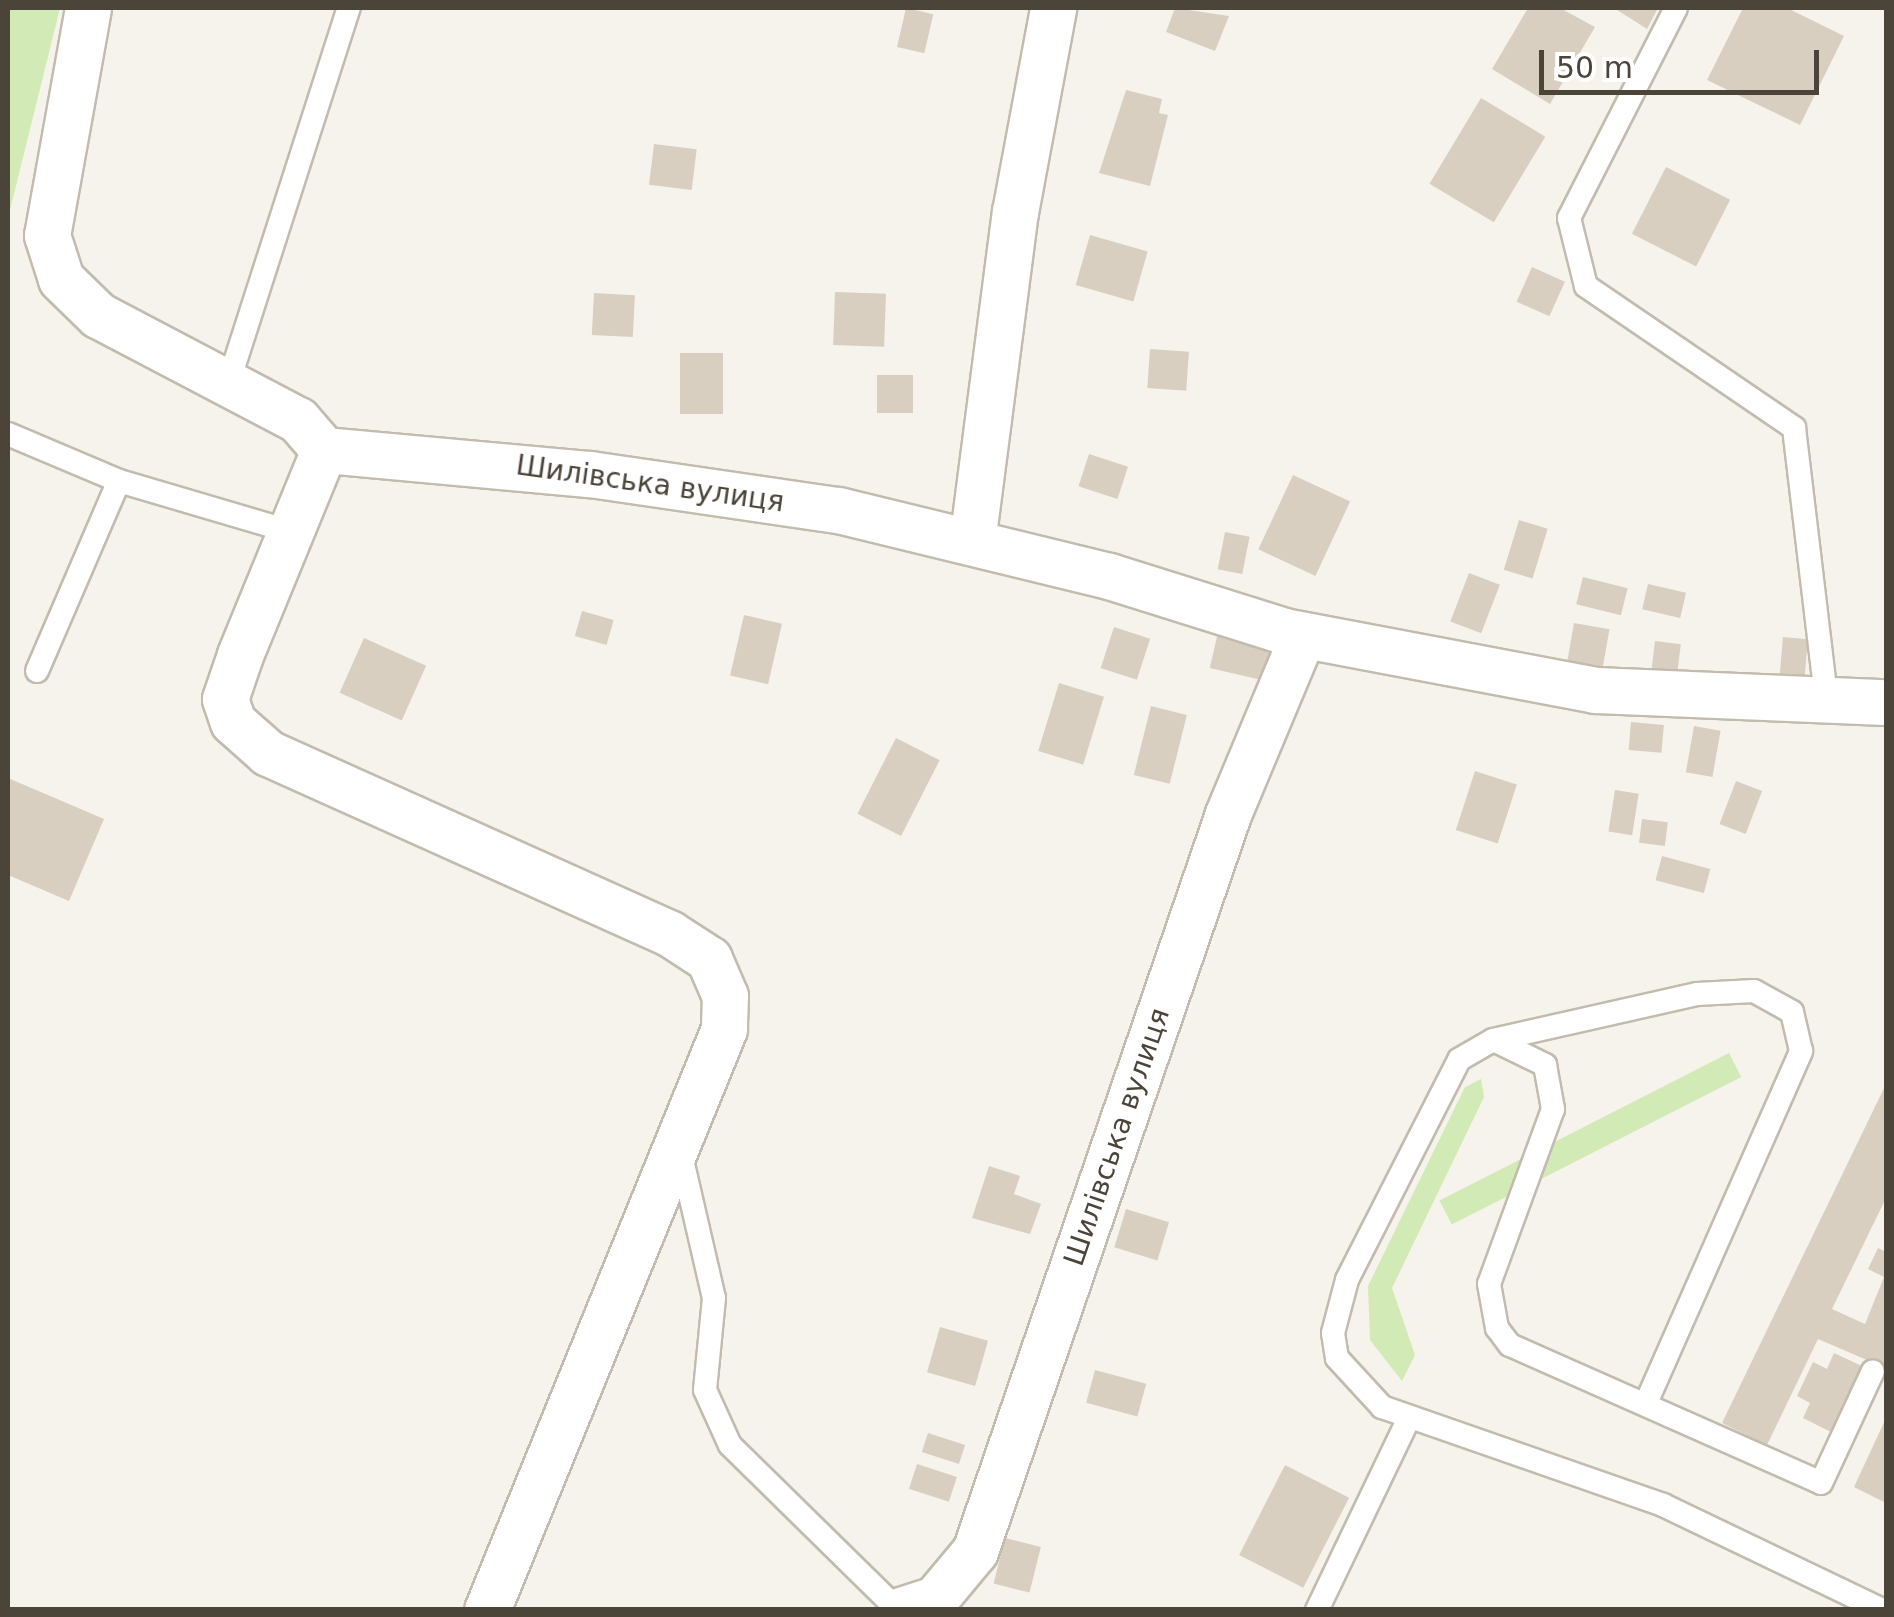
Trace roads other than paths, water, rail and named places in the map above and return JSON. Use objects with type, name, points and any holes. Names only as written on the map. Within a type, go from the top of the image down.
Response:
[{"type":"street","points":[[88,8],[47,235],[60,279],[98,315],[298,420],[324,450],[226,699],[233,722],[268,753],[669,932],[709,960],[725,996],[724,1029],[488,1610]]},
{"type":"street","points":[[972,542],[1015,212],[1053,8]]},
{"type":"street","name":"Шилівська вулиця","points":[[324,450],[590,474],[838,510],[972,542],[1303,635],[1596,690],[1886,702]]},
{"type":"street","name":"Шилівська вулиця","points":[[899,1610],[935,1598],[976,1552],[1228,814],[1303,635]]},
{"type":"lane","points":[[228,384],[349,8]]},
{"type":"lane","points":[[1676,8],[1570,218],[1586,286],[1794,428],[1826,698]]},
{"type":"lane","points":[[8,434],[119,481],[289,531]]},
{"type":"lane","points":[[36,671],[119,481]]},
{"type":"lane","points":[[1646,1403],[1793,1074],[1802,1030],[1773,998],[1730,990],[1493,1040],[1459,1060],[1441,1088],[1338,1308],[1333,1332],[1346,1376],[1409,1418],[1663,1505],[1882,1610]]},
{"type":"lane","points":[[1493,1040],[1546,1065],[1553,1109],[1493,1263],[1497,1328],[1530,1356],[1646,1403],[1821,1483],[1872,1371]]},
{"type":"lane","points":[[678,1137],[714,1298],[705,1390],[730,1444],[899,1610]]},
{"type":"lane","points":[[1317,1610],[1409,1418]]}]
